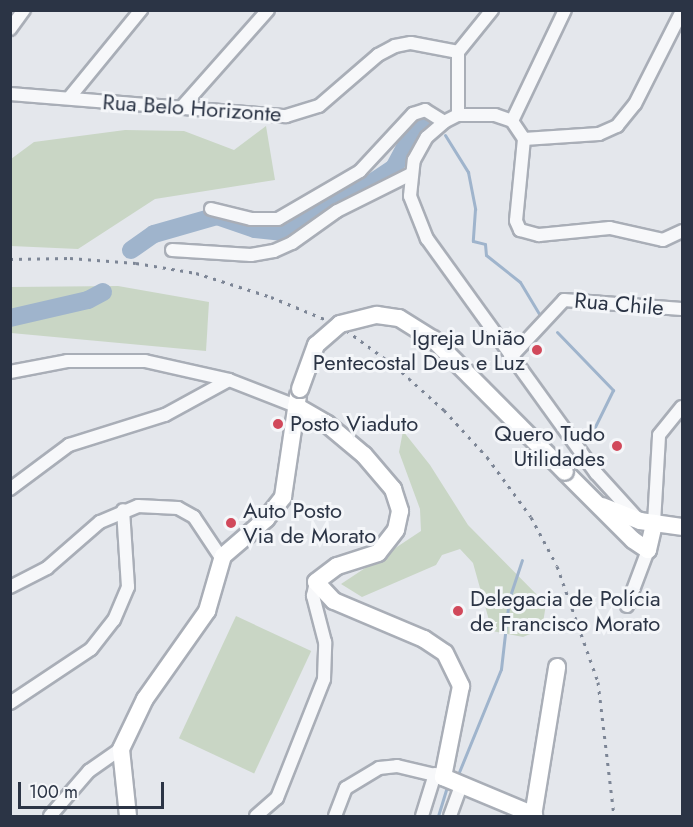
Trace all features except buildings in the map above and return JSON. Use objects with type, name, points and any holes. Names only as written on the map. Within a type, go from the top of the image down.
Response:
[{"type":"main road","points":[[128,816],[127,779],[121,749],[145,699],[207,611],[222,559],[283,497],[300,389],[316,345],[340,324],[377,315],[399,318],[433,339],[595,504],[633,540],[648,549]]},
{"type":"main road","points":[[296,406],[327,424],[364,455],[393,489],[400,511],[396,530],[378,553],[337,566],[316,582],[334,602],[424,639],[446,654],[461,686],[439,775],[533,816],[557,667]]},
{"type":"main road","points":[[595,504],[647,522],[682,527]]},
{"type":"main road","points":[[647,522],[648,549]]},
{"type":"street","points":[[10,29],[24,10]]},
{"type":"street","points":[[69,98],[141,10]]},
{"type":"street","points":[[181,108],[268,10]]},
{"type":"street","points":[[458,116],[458,52],[492,10]]},
{"type":"street","points":[[512,121],[565,10]]},
{"type":"street","points":[[524,139],[598,134],[617,126],[635,104],[682,11]]},
{"type":"street","name":"Rua Belo Horizonte","points":[[10,94],[286,116],[319,106],[378,55],[395,46],[411,43],[458,52]]},
{"type":"street","points":[[210,208],[251,219],[278,219],[360,171],[418,111],[432,112],[444,122]]},
{"type":"street","points":[[647,522],[596,473],[510,358],[427,239],[410,196],[411,174],[427,137],[444,122],[458,116],[478,113],[512,121],[524,139],[516,221],[528,235],[595,226],[663,240],[682,231]]},
{"type":"street","points":[[172,250],[251,255],[274,251],[292,243],[337,211],[411,174]]},
{"type":"street","name":"Rua Chile","points":[[510,358],[564,300],[682,309]]},
{"type":"street","points":[[10,372],[103,360],[180,366],[229,380],[296,406]]},
{"type":"street","points":[[10,489],[69,445],[165,415],[229,380]]},
{"type":"street","points":[[647,522],[659,435],[682,407]]},
{"type":"street","points":[[10,587],[47,568],[100,522],[123,510],[156,505],[186,512],[205,531],[222,559]]},
{"type":"street","points":[[10,703],[91,649],[114,620],[128,587],[123,510]]},
{"type":"street","points":[[627,606],[648,549]]},
{"type":"street","points":[[256,816],[277,798],[324,679],[325,642],[313,596],[316,582]]},
{"type":"street","points":[[50,816],[76,784],[121,749]]},
{"type":"street","points":[[335,816],[346,788],[379,768],[397,766],[439,775],[422,816]]},
{"type":"street","points":[[96,767],[116,770],[127,779]]},
{"type":"street","points":[[450,816],[460,785]]},
{"type":"green space","points":[[266,126],[275,180],[155,199],[78,249],[11,246],[11,159],[34,142],[125,130],[184,131],[234,150]]},
{"type":"green space","points":[[118,286],[209,302],[206,351],[11,333],[11,287]]},
{"type":"green space","points":[[403,431],[430,465],[468,525],[546,604],[542,629],[523,637],[492,631],[473,563],[460,549],[442,555],[436,565],[362,597],[341,584],[421,531],[420,509],[399,452]]},
{"type":"green space","points":[[236,616],[311,651],[254,773],[179,738]]},
{"type":"waterway","points":[[131,250],[154,234],[217,216],[255,229],[291,233],[309,212],[364,188],[394,168],[417,125],[432,121]]},
{"type":"waterway","points":[[445,135],[468,172],[475,209],[473,241],[485,244],[486,255],[520,282],[540,315]]},
{"type":"waterway","points":[[10,318],[88,300],[103,292]]},
{"type":"waterway","points":[[557,332],[613,390],[589,439]]},
{"type":"waterway","points":[[459,772],[501,669],[509,599],[522,560]]},
{"type":"waterway","points":[[438,816],[446,789]]},
{"type":"railway","points":[[10,259],[70,258],[136,263],[196,273],[271,297],[339,325],[395,366],[444,410],[487,457],[531,517],[557,566],[598,682],[614,816]]},
{"type":"place","name":"Igreja União Pentecostal Deus e Luz","points":[[537,350]]},
{"type":"place","name":"Posto Viaduto","points":[[278,424]]},
{"type":"place","name":"Quero Tudo Utilidades","points":[[617,446]]},
{"type":"place","name":"Auto Posto Via de Morato","points":[[231,523]]},
{"type":"place","name":"Delegacia de Polícia de Francisco Morato","points":[[458,611]]}]
